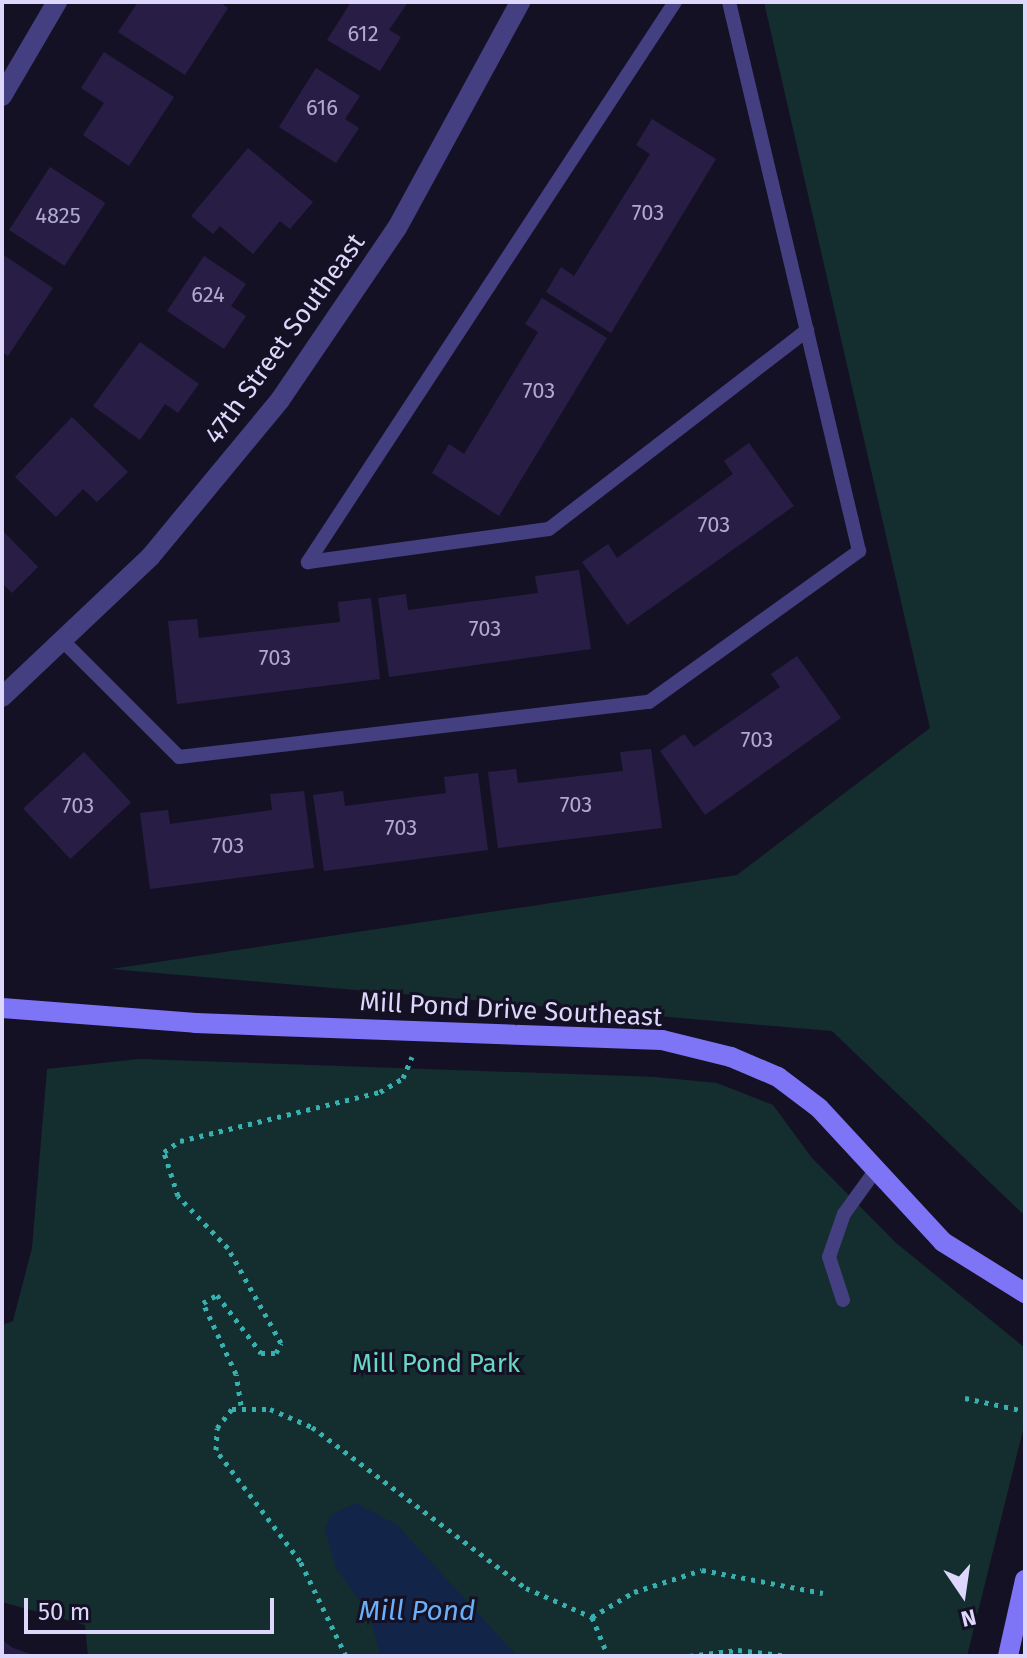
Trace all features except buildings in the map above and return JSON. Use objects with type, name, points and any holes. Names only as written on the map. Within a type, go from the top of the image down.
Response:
[{"type":"street","points":[[2,96],[57,2]]},
{"type":"street","name":"47th Street Southeast","points":[[2,697],[151,556],[280,400],[397,228],[520,2]]},
{"type":"street","name":"Mill Pond Drive Southeast","points":[[2,1008],[423,1031],[662,1040],[731,1057],[778,1077],[819,1108],[943,1242],[1025,1293]]},
{"type":"street","points":[[1008,1656],[1025,1580]]},
{"type":"lane","points":[[675,2],[308,562],[549,529],[807,330]]},
{"type":"lane","points":[[62,640],[179,757],[649,702],[859,551],[729,2]]},
{"type":"lane","points":[[843,1300],[829,1257],[844,1214],[875,1171]]},
{"type":"path","points":[[241,1405],[236,1374],[203,1303],[217,1295],[261,1353],[276,1353],[281,1343],[228,1248],[170,1182],[164,1152],[180,1141],[393,1086],[423,1031]]},
{"type":"path","points":[[965,1398],[1025,1411]]},
{"type":"path","points":[[241,1405],[312,1427],[517,1582],[592,1617],[608,1656]]},
{"type":"path","points":[[241,1405],[217,1428],[216,1450],[300,1561],[346,1656]]},
{"type":"path","points":[[592,1617],[634,1592],[702,1570],[823,1593]]},
{"type":"path","points":[[689,1656],[738,1650],[789,1656]]},
{"type":"green space","points":[[764,2],[1025,2],[1025,1216],[832,1031],[111,969],[737,875],[930,728]]},
{"type":"green space","name":"Mill Pond Park","points":[[139,1059],[655,1077],[717,1083],[773,1105],[812,1158],[895,1242],[1025,1348],[1025,1422],[967,1656],[88,1656],[85,1625],[2,1602],[2,1325],[13,1321],[32,1248],[47,1069]]},
{"type":"water","name":"Mill Pond","points":[[356,1503],[397,1525],[517,1656],[381,1656],[368,1612],[336,1568],[325,1530],[330,1515]]}]
